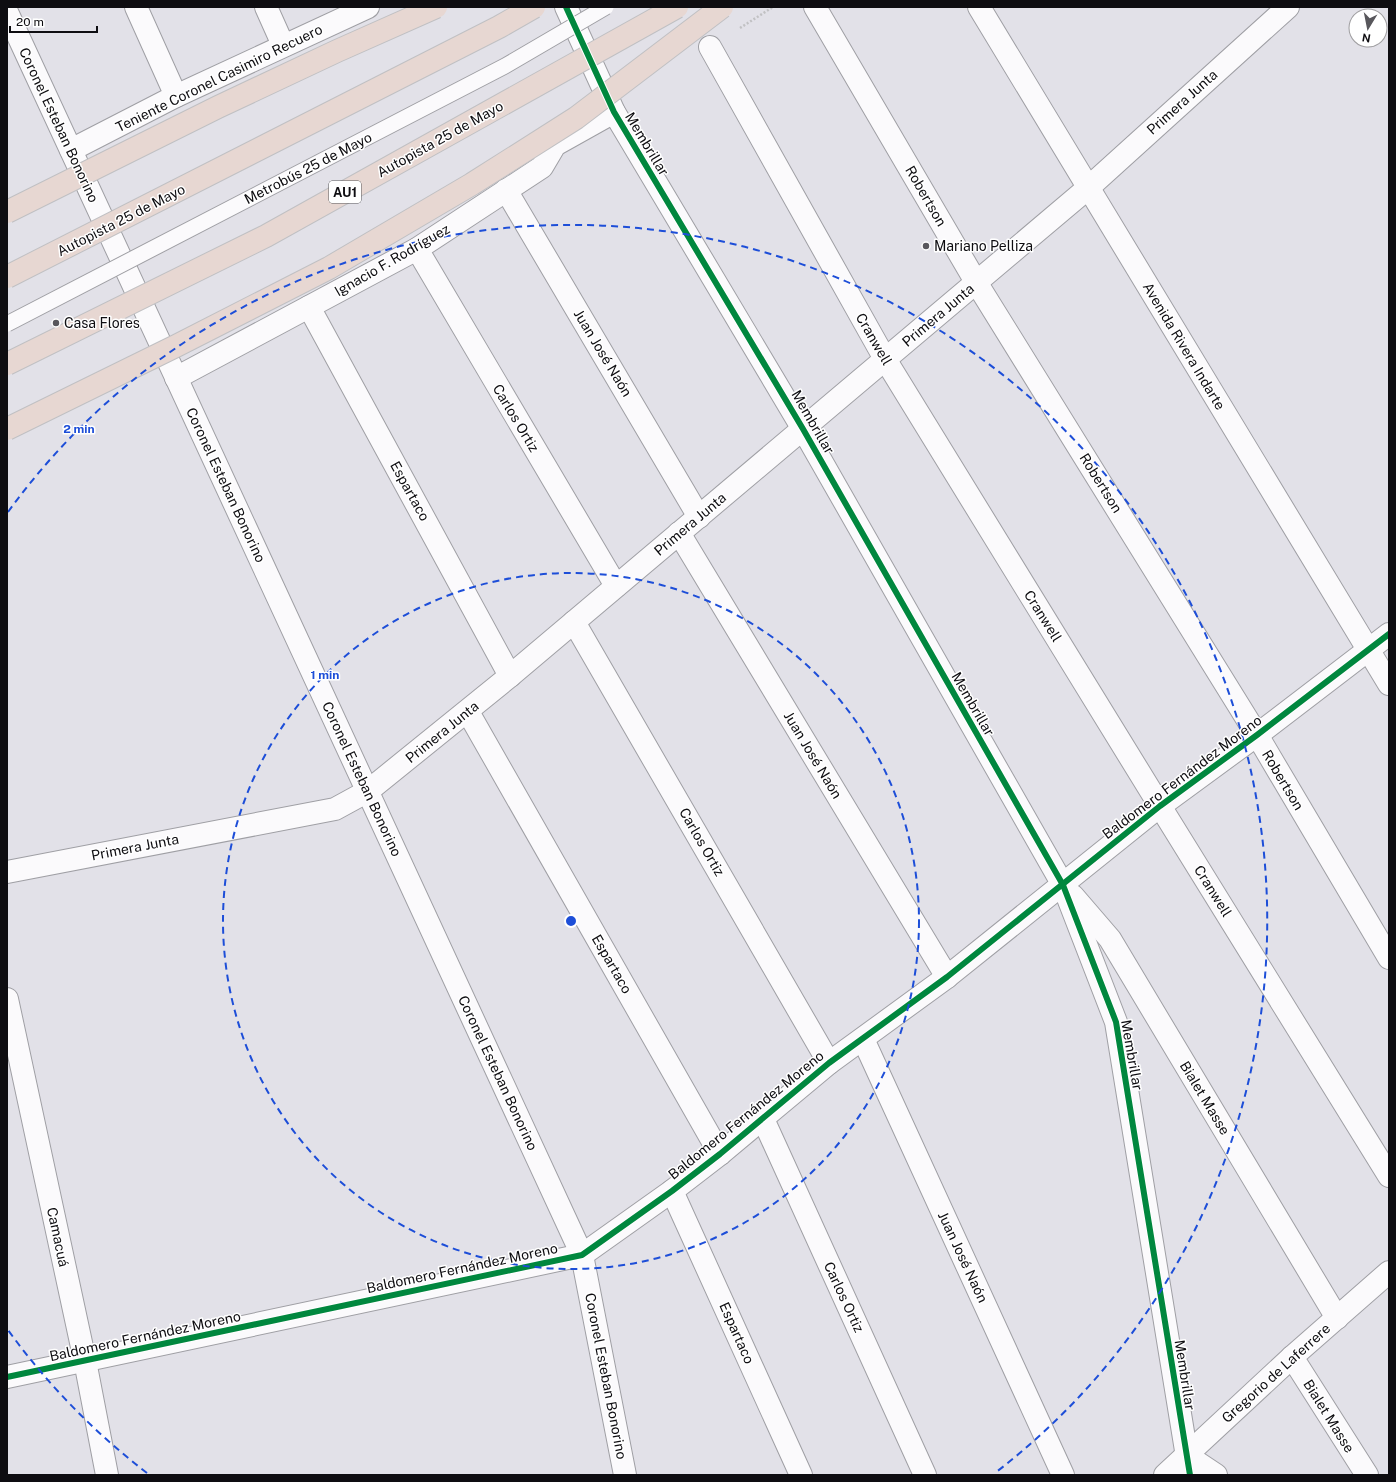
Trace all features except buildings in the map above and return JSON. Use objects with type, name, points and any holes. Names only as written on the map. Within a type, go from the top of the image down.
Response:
[{"type":"highway","points":[[7,212],[218,107],[337,51],[436,7]]},
{"type":"highway","name":"Autopista 25 de Mayo","points":[[7,277],[500,27],[534,7]]},
{"type":"highway","name":"Autopista 25 de Mayo","points":[[7,364],[266,236],[677,7]]},
{"type":"highway","points":[[7,429],[176,346],[329,268],[465,188],[576,118],[722,7]]},
{"type":"street","points":[[136,7],[176,96]]},
{"type":"street","points":[[266,7],[283,45]]},
{"type":"street","name":"Teniente Coronel Casimiro Recuero","points":[[71,150],[176,96],[283,45],[368,7]]},
{"type":"street","name":"Membrillar","points":[[566,7],[614,112],[803,428],[1063,885],[1116,1022],[1188,1465]]},
{"type":"street","name":"Robertson","points":[[815,7],[976,282],[1257,735],[1389,958]]},
{"type":"street","name":"Avenida Rivera Indarte","points":[[979,7],[1389,684]]},
{"type":"street","name":"Primera Junta","points":[[7,872],[335,809],[368,791],[468,712],[1088,188],[1288,7]]},
{"type":"street","name":"Coronel Esteban Bonorino","points":[[7,12],[582,1255],[626,1475]]},
{"type":"street","name":"Cranwell","points":[[710,47],[885,359],[1389,1176]]},
{"type":"street","name":"Ignacio F. Rodríguez","points":[[176,378],[416,249],[542,167],[556,145],[614,112]]},
{"type":"street","name":"Juan José Naón","points":[[506,190],[699,517]]},
{"type":"street","name":"Carlos Ortiz","points":[[416,249],[616,586]]},
{"type":"street","name":"Espartaco","points":[[309,307],[510,676]]},
{"type":"street","name":"Juan José Naón","points":[[679,534],[947,977]]},
{"type":"street","name":"Carlos Ortiz","points":[[574,622],[829,1063]]},
{"type":"street","name":"Baldomero Fernández Moreno","points":[[7,1377],[582,1255],[720,1154],[829,1063],[947,977],[1160,806],[1257,735],[1389,634]]},
{"type":"street","name":"Espartaco","points":[[468,712],[720,1154]]},
{"type":"street","name":"Bialet Masse","points":[[1063,885],[1110,939],[1337,1318]]},
{"type":"street","name":"Camacuá","points":[[7,999],[85,1361],[107,1475]]},
{"type":"street","name":"Juan José Naón","points":[[863,1039],[1062,1475]]},
{"type":"street","name":"Carlos Ortiz","points":[[763,1119],[926,1475]]},
{"type":"street","name":"Espartaco","points":[[672,1190],[801,1475]]},
{"type":"street","name":"Gregorio de Laferrere","points":[[1165,1475],[1188,1465],[1292,1357],[1389,1272]]},
{"type":"street","name":"Bialet Masse","points":[[1292,1357],[1367,1475]]},
{"type":"street","points":[[1188,1465],[1216,1475]]},
{"type":"lane","name":"Metrobús 25 de Mayo","points":[[7,324],[506,66],[606,7]]},
{"type":"cycle path","points":[[566,7],[614,112],[803,429],[1063,885],[1116,1022],[1190,1475]]},
{"type":"cycle path","points":[[7,1377],[582,1255],[672,1191],[720,1154],[829,1063],[947,977],[1160,806],[1257,735],[1389,634]]},
{"type":"place","name":"Mariano Pelliza","points":[[926,246]]},
{"type":"place","name":"Casa Flores","points":[[56,323]]}]
